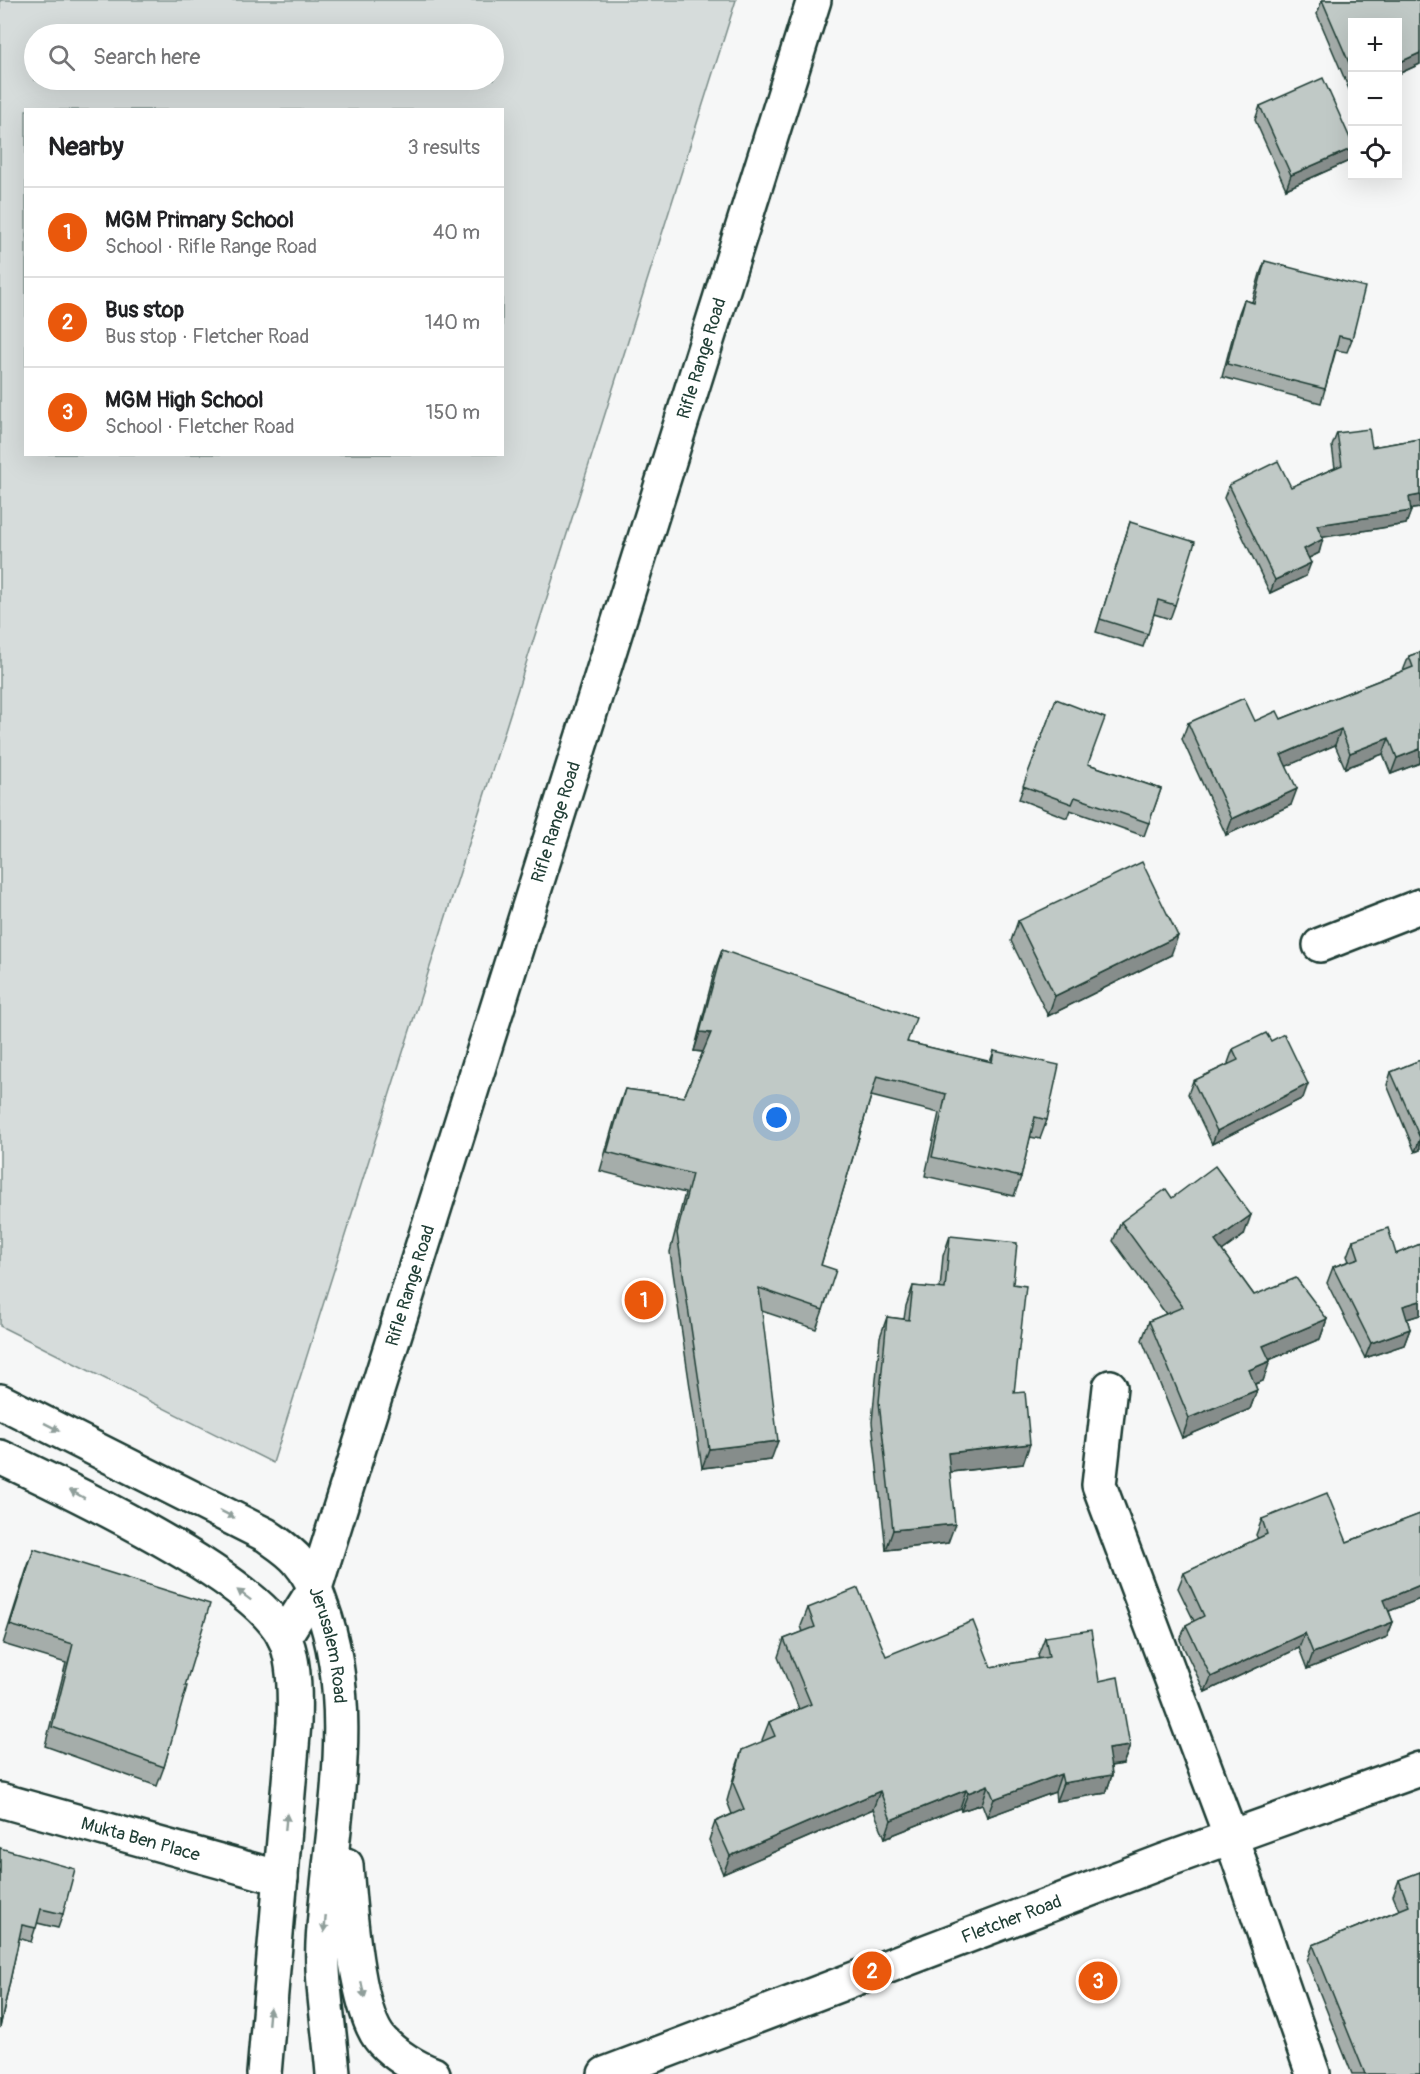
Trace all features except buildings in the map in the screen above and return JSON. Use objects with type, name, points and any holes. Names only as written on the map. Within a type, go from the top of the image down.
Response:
[{"type":"main road","name":"Rifle Range Road","points":[[284,1637],[315,1588],[813,0]]},
{"type":"main road","points":[[1320,945],[1420,906]]},
{"type":"main road","points":[[1110,1387],[1099,1485],[1231,1837],[1313,2074]]},
{"type":"main road","name":"Jerusalem Road","points":[[0,1401],[266,1535],[298,1561],[315,1588],[325,1616],[339,1672],[339,1765],[323,1945],[333,2074]]},
{"type":"main road","name":"Jerusalem Road","points":[[0,1457],[72,1491],[218,1575],[260,1606],[284,1637],[295,1691],[264,2074]]},
{"type":"main road","points":[[339,1765],[350,1909],[368,2015],[381,2041],[406,2060],[433,2074]]},
{"type":"main road","name":"Fletcher Road","points":[[605,2074],[1231,1837],[1420,1769]]},
{"type":"main road","name":"Mukta Ben Place","points":[[0,1800],[281,1878]]},
{"type":"shaded area","points":[[0,0],[736,0],[273,1463],[0,1326]]},
{"type":"place","name":"MGM Primary School","points":[[644,1300]]},
{"type":"place","name":"Bus stop","points":[[872,1971]]},
{"type":"place","name":"MGM High School","points":[[1098,1981]]}]
